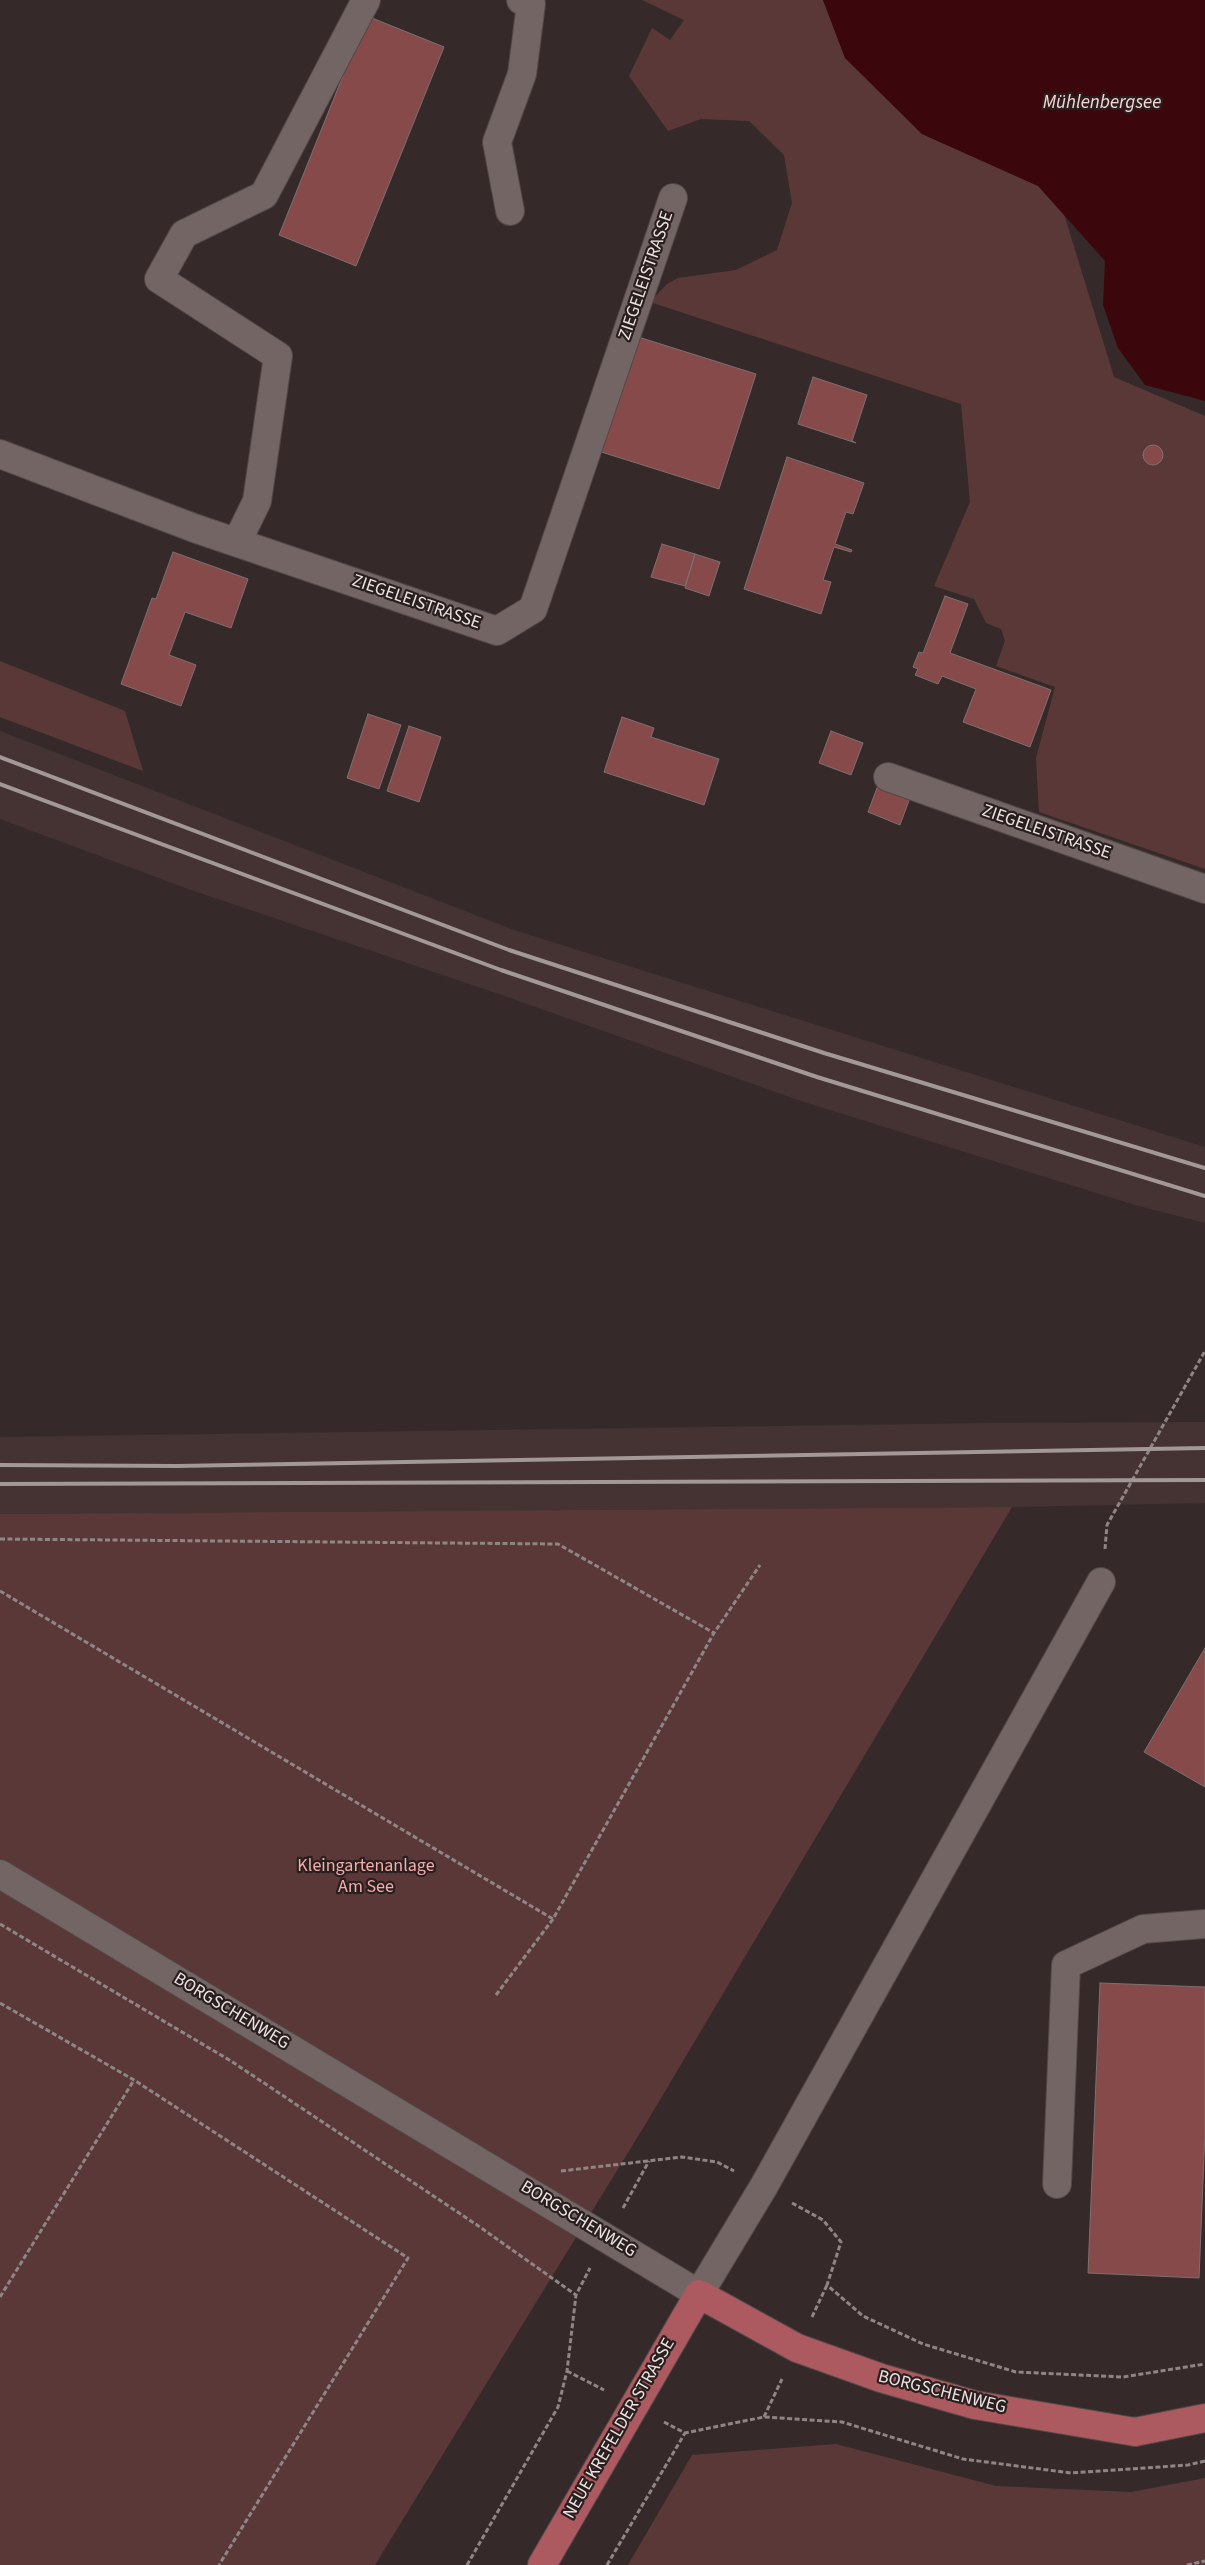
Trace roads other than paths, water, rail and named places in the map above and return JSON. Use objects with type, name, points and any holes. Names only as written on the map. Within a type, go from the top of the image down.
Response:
[{"type":"main road","name":"BORGSCHENWEG","points":[[699,2294],[798,2348],[881,2378],[975,2404],[1135,2432],[1205,2418]]},
{"type":"main road","name":"NEUE KREFELDER STRASSE","points":[[542,2565],[699,2294]]},
{"type":"street","points":[[238,542],[256,501],[278,356],[159,279],[184,234],[264,195],[366,0]]},
{"type":"street","points":[[510,211],[498,142],[522,74],[531,4],[521,0]]},
{"type":"street","name":"ZIEGELEISTRASSE","points":[[0,454],[238,542],[497,631],[533,609],[673,198]]},
{"type":"street","name":"ZIEGELEISTRASSE","points":[[888,777],[1205,888]]},
{"type":"street","points":[[699,2294],[764,2186],[1101,1582]]},
{"type":"street","name":"BORGSCHENWEG","points":[[0,1874],[699,2294]]},
{"type":"street","points":[[1057,2184],[1066,1965],[1143,1929],[1205,1924]]},
{"type":"water","name":"Mühlenbergsee","points":[[823,0],[1205,0],[1205,401],[1145,385],[1118,348],[1103,305],[1105,261],[1038,186],[922,134],[845,58]]},
{"type":"railway","points":[[0,757],[509,950],[824,1053],[1205,1168]]},
{"type":"railway","points":[[0,784],[501,970],[817,1077],[1205,1196]]},
{"type":"railway","points":[[0,1465],[177,1466],[1205,1448]]},
{"type":"railway","points":[[0,1484],[1205,1480]]},
{"type":"park label","name":"Kleingartenanlage Am See","points":[[366,1877]]}]
